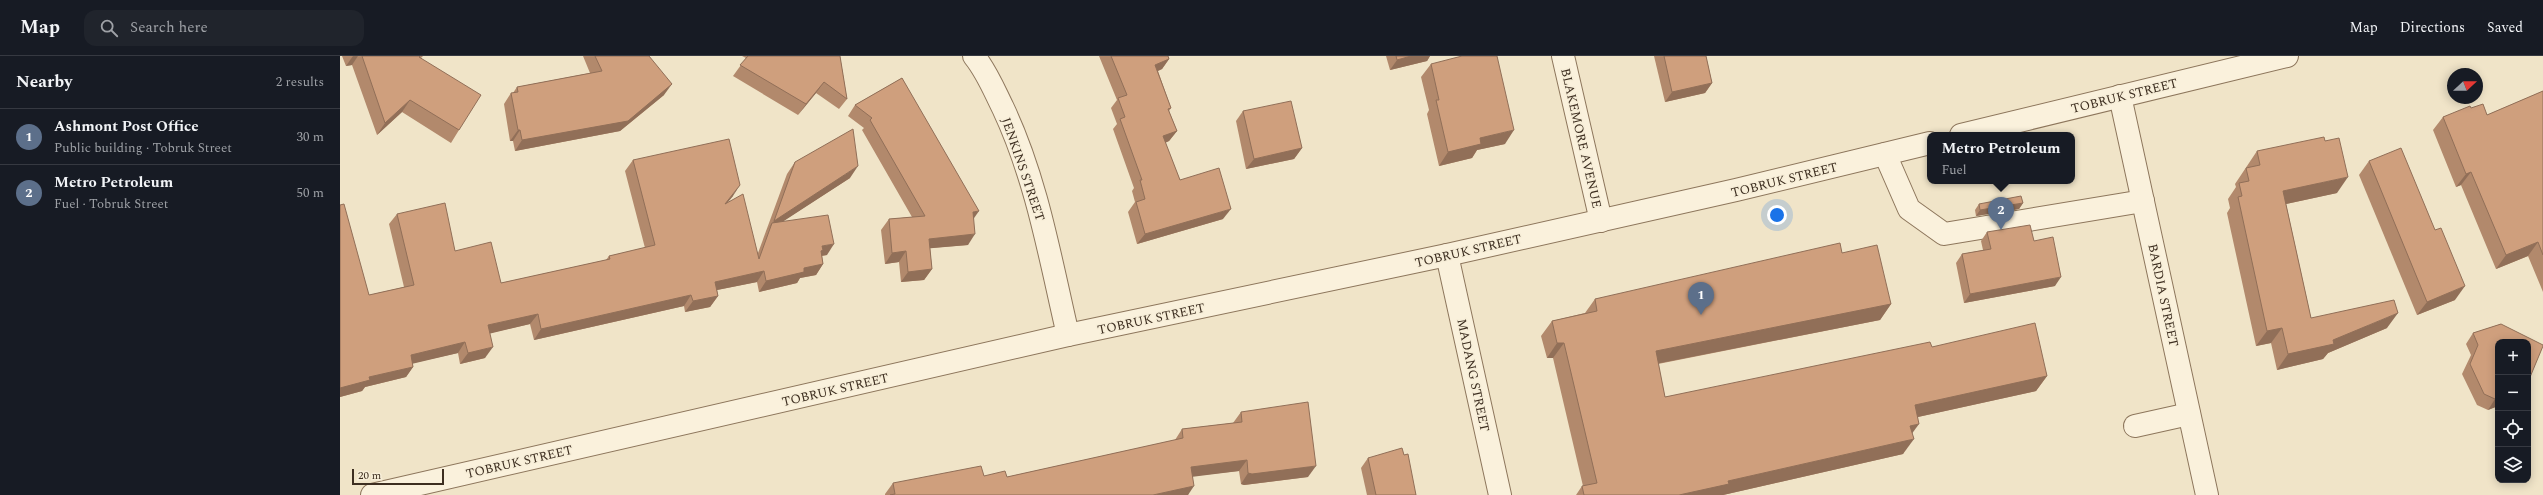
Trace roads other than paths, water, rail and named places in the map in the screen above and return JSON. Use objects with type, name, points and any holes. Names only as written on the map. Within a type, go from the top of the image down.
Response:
[{"type":"street","name":"JENKINS STREET","points":[[974,56],[986,71],[1014,132],[1035,192],[1068,335]]},
{"type":"street","name":"BLAKEMORE AVENUE","points":[[1563,56],[1601,220]]},
{"type":"street","name":"TOBRUK STREET","points":[[1973,132],[2287,56]]},
{"type":"street","name":"BARDIA STREET","points":[[2120,96],[2207,495]]},
{"type":"street","name":"TOBRUK STREET","points":[[372,495],[1068,335],[1447,255],[1927,144]]},
{"type":"street","points":[[1885,154],[1909,209],[1944,234],[2143,201]]},
{"type":"street","name":"MADANG STREET","points":[[1447,255],[1500,495]]},
{"type":"street","points":[[2135,426],[2189,414]]},
{"type":"place","name":"Metro Petroleum","points":[[2001,230]]},
{"type":"place","name":"Ashmont Post Office","points":[[1701,315]]}]
